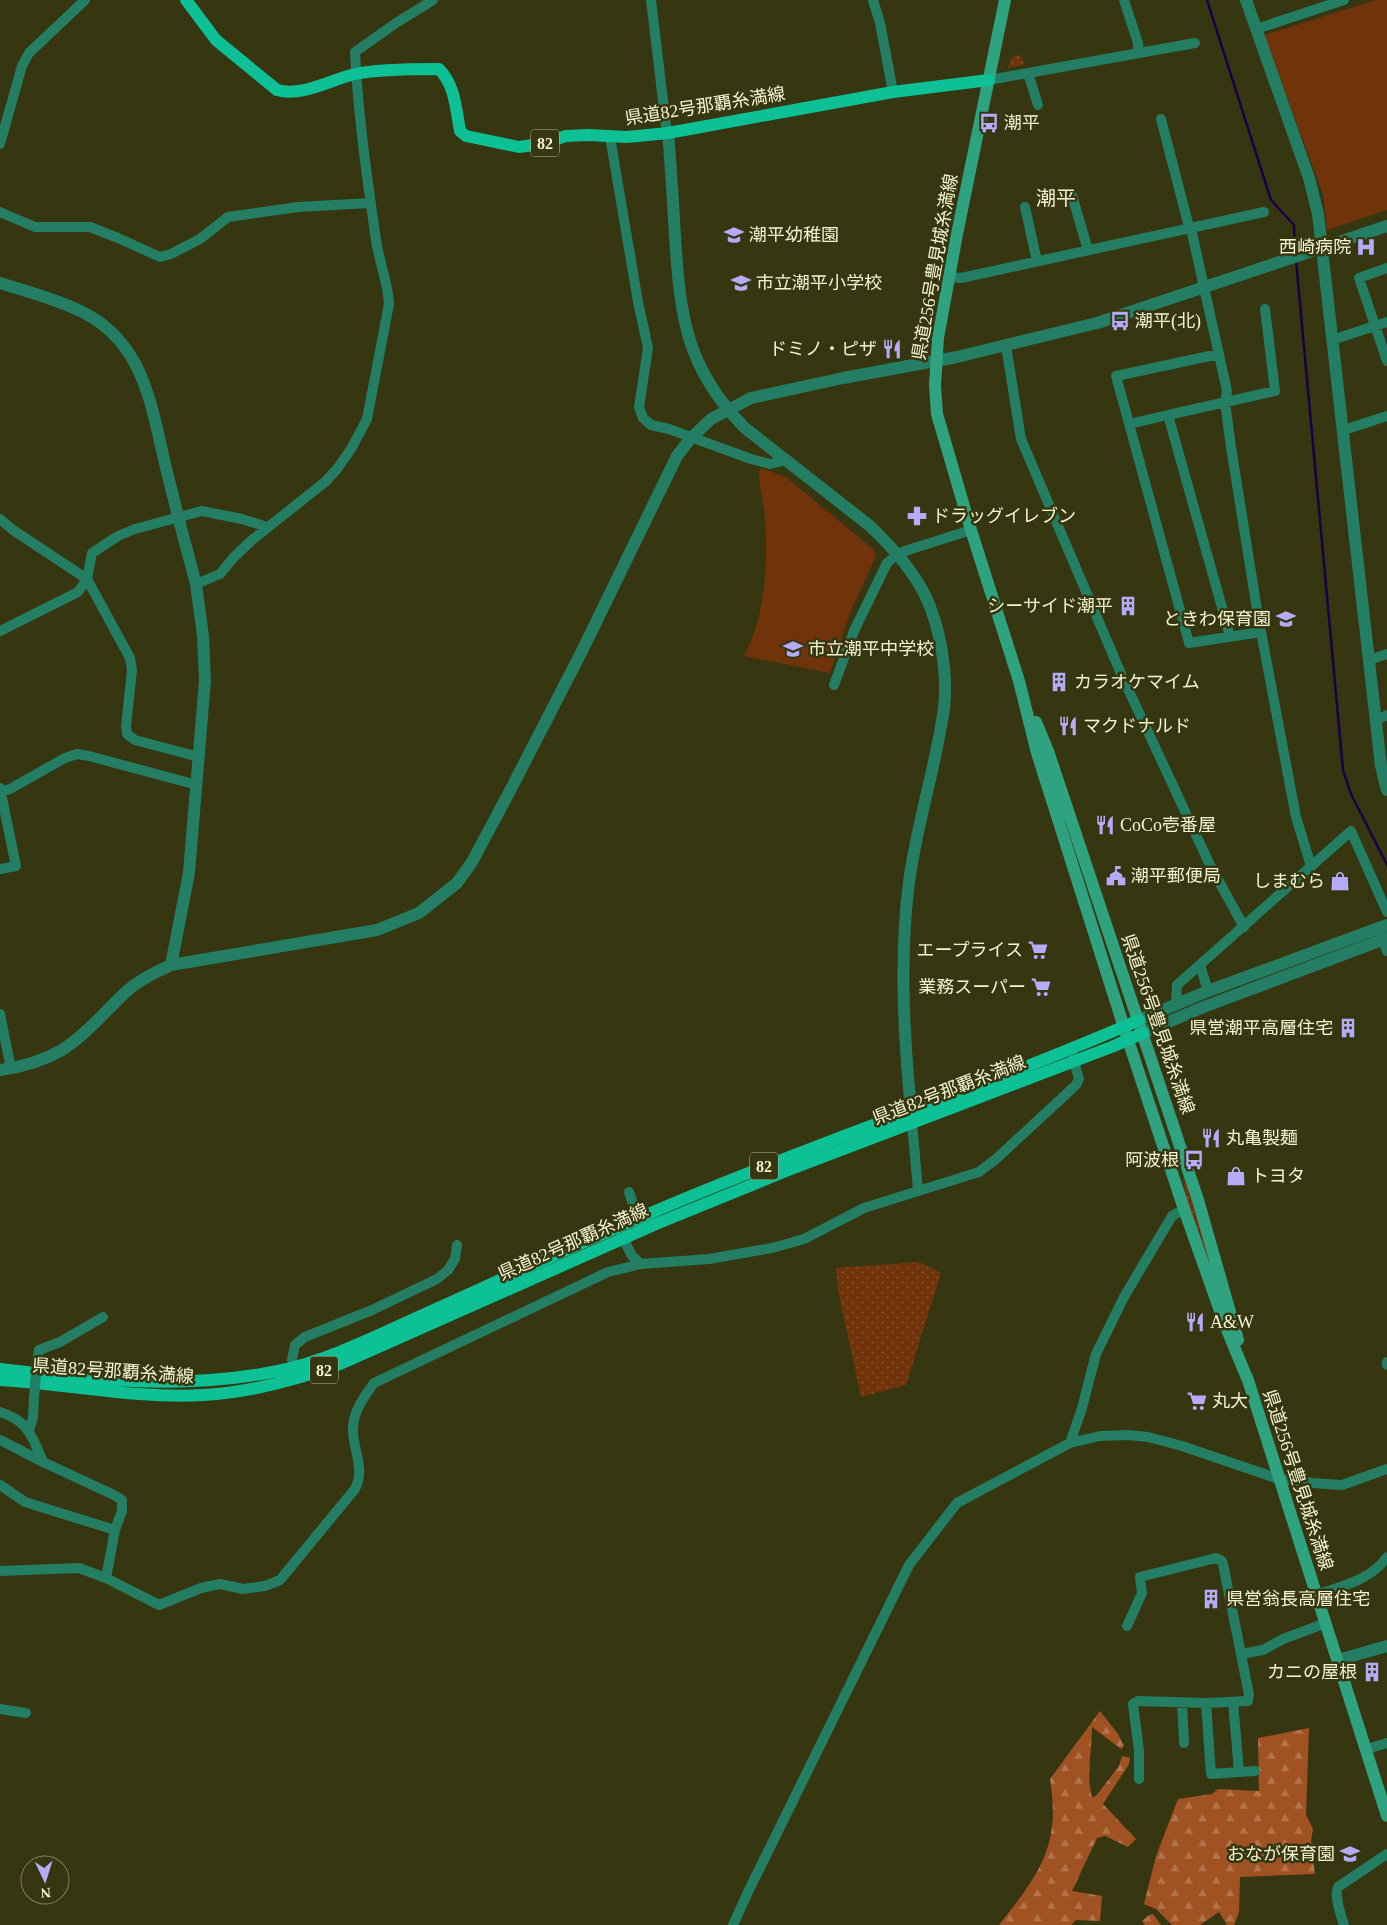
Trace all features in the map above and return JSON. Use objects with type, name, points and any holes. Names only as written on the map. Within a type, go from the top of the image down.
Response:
[{"type":"main road","name":"県道82号那覇糸満線","points":[[186,0],[216,40],[277,90],[300,92],[356,74],[439,69],[446,76],[453,92],[460,131],[466,136],[519,146],[541,144],[566,136],[588,134],[610,137],[668,133],[894,92],[989,80]]},
{"type":"main road","name":"県道256号豊見城糸満線","points":[[1005,0],[949,277],[935,361],[934,385],[940,428],[1019,681],[1038,753],[1128,1040],[1184,1209],[1225,1325],[1249,1383]]},
{"type":"main road","name":"県道256号豊見城糸満線","points":[[1019,681],[1048,751],[1198,1200],[1234,1323],[1249,1383],[1387,1816]]},
{"type":"main road","name":"県道82号那覇糸満線","points":[[640,1224],[912,1123],[1072,1055],[1139,1020]]},
{"type":"main road","name":"県道82号那覇糸満線","points":[[0,1380],[106,1391],[180,1396],[234,1392],[296,1372],[336,1353],[621,1233],[782,1159],[911,1110],[1072,1055],[1128,1040],[1143,1033]]},
{"type":"main road","name":"県道82号那覇糸満線","points":[[0,1368],[96,1379],[174,1383],[296,1372]]},
{"type":"street","points":[[0,144],[22,66],[29,53],[85,0]]},
{"type":"street","points":[[196,584],[220,574],[234,556],[266,527],[324,482],[337,469],[367,419],[389,304],[389,294],[378,249],[370,203],[355,52],[434,0]]},
{"type":"street","points":[[651,0],[668,133],[678,291],[684,322],[694,354],[727,410],[745,428],[870,526],[898,554],[924,593],[940,642],[945,691],[941,728],[910,880],[903,972],[906,1066],[918,1190]]},
{"type":"street","points":[[873,0],[880,23],[894,92]]},
{"type":"street","points":[[1124,0],[1138,43],[1138,53]]},
{"type":"street","points":[[1246,0],[1309,178],[1318,214],[1369,660],[1381,718],[1380,766],[1387,790]]},
{"type":"street","points":[[1256,29],[1331,2],[1344,0]]},
{"type":"street","points":[[989,80],[1195,43]]},
{"type":"street","points":[[1028,73],[1038,105]]},
{"type":"street","points":[[1161,119],[1197,251],[1203,289],[1227,390],[1225,402],[1261,632],[1296,817],[1311,866]]},
{"type":"street","points":[[610,137],[638,302],[648,348],[639,407],[643,418],[651,425],[669,429],[770,464],[787,460]]},
{"type":"street","points":[[1071,192],[1088,250]]},
{"type":"street","points":[[0,212],[35,228],[90,228],[160,257],[171,254],[200,239],[228,217],[298,207],[370,203]]},
{"type":"street","points":[[1025,207],[1037,261]]},
{"type":"street","points":[[949,277],[961,278],[1264,212]]},
{"type":"street","points":[[0,1014],[5,1070],[45,1059],[63,1049],[78,1038],[129,989],[152,974],[171,965],[377,930],[419,912],[457,883],[472,862],[518,777],[677,456],[691,438],[711,419],[751,398],[770,393],[1006,346],[1097,323],[1387,226]]},
{"type":"street","points":[[1387,268],[1359,278],[1387,361]]},
{"type":"street","points":[[0,283],[76,309],[100,322],[116,336],[130,353],[140,372],[148,395],[196,584],[203,636],[205,681],[198,785],[189,873],[171,965]]},
{"type":"street","points":[[1129,424],[1275,391],[1265,309]]},
{"type":"street","points":[[1332,340],[1387,322]]},
{"type":"street","points":[[1006,346],[1021,439],[1122,676],[1210,865],[1244,927]]},
{"type":"street","points":[[1219,354],[1116,376],[1189,643],[1261,632]]},
{"type":"street","points":[[1168,415],[1230,636]]},
{"type":"street","points":[[1344,430],[1387,416]]},
{"type":"street","points":[[0,630],[78,592],[88,579],[92,553],[118,536],[135,529],[202,511],[242,519],[266,527]]},
{"type":"street","points":[[0,519],[13,530],[88,579],[130,658],[132,670],[126,726],[127,734],[135,740],[199,757]]},
{"type":"street","points":[[834,685],[854,631],[887,563],[898,554],[971,530]]},
{"type":"street","points":[[1369,660],[1387,654]]},
{"type":"street","points":[[0,869],[16,866],[0,790],[10,789],[65,758],[77,754],[90,756],[198,785]]},
{"type":"street","points":[[1176,1004],[1177,985],[1351,831],[1387,912]]},
{"type":"street","points":[[1139,1020],[1208,991],[1384,936]]},
{"type":"street","points":[[1143,1033],[1218,1001],[1384,936]]},
{"type":"street","points":[[1200,965],[1208,991]]},
{"type":"street","points":[[0,1571],[79,1568],[106,1578],[159,1605],[201,1588],[220,1584],[243,1589],[265,1586],[280,1580],[355,1489],[360,1472],[353,1431],[355,1417],[359,1403],[374,1383],[608,1272],[641,1264],[709,1259],[772,1248],[804,1239],[864,1208],[979,1172],[996,1159],[1076,1085],[1079,1079],[1072,1055]]},
{"type":"street","points":[[629,1192],[640,1224]]},
{"type":"street","points":[[1070,1443],[1082,1408],[1096,1354],[1124,1297],[1172,1216],[1184,1209]]},
{"type":"street","points":[[621,1233],[632,1256],[641,1264]]},
{"type":"street","points":[[296,1372],[292,1360],[295,1345],[305,1337],[372,1310],[437,1279],[448,1270],[455,1259],[457,1245]]},
{"type":"street","points":[[29,1430],[33,1418],[37,1360],[40,1350],[60,1342],[103,1317]]},
{"type":"street","points":[[0,1412],[19,1421],[29,1430],[43,1462]]},
{"type":"street","points":[[733,1925],[909,1565],[957,1503],[1070,1443],[1100,1436],[1128,1434],[1148,1437],[1182,1446],[1279,1479],[1342,1486],[1387,1469]]},
{"type":"street","points":[[0,1440],[122,1500],[122,1511],[115,1530],[106,1578]]},
{"type":"street","points":[[0,1485],[25,1502],[115,1530]]},
{"type":"street","points":[[1317,1595],[1363,1578],[1378,1568],[1387,1557]]},
{"type":"street","points":[[1127,1626],[1142,1593],[1140,1577],[1213,1558],[1219,1559],[1223,1564],[1249,1695],[1248,1701],[1206,1703],[1138,1701],[1133,1704],[1139,1751],[1139,1779]]},
{"type":"street","points":[[1241,1654],[1262,1650],[1283,1639],[1326,1623]]},
{"type":"street","points":[[1338,1660],[1387,1646]]},
{"type":"street","points":[[1233,1702],[1239,1772]]},
{"type":"street","points":[[1182,1703],[1184,1743]]},
{"type":"street","points":[[1206,1703],[1212,1774],[1255,1771]]},
{"type":"street","points":[[0,1709],[26,1713]]},
{"type":"street","points":[[1367,1749],[1387,1743]]},
{"type":"street","points":[[1344,1925],[1338,1899],[1338,1887],[1387,1854]]},
{"type":"shaded area","points":[[1376,0],[1387,0],[1387,210],[1327,230],[1323,194],[1264,35]]},
{"type":"shaded area","points":[[1021,55],[1024,65],[1008,68],[1012,57]]},
{"type":"shaded area","points":[[760,468],[786,477],[873,549],[876,556],[850,613],[830,673],[744,656],[757,623],[764,588],[766,553],[765,517],[760,484]]},
{"type":"shaded area","points":[[1184,1177],[1212,1265],[1210,1266],[1186,1199]]},
{"type":"shaded area","points":[[919,1262],[941,1273],[906,1385],[861,1397],[838,1290],[836,1268]]},
{"type":"green space","points":[[1100,1711],[1118,1734],[1124,1746],[1121,1749],[1092,1727],[1089,1771],[1092,1797],[1096,1796],[1119,1766],[1122,1756],[1130,1758],[1129,1764],[1103,1804],[1136,1839],[1128,1847],[1105,1836],[1097,1838],[1072,1891],[1102,1896],[1100,1921],[1076,1920],[1071,1925],[999,1925],[1036,1874],[1044,1858],[1052,1823],[1053,1803],[1050,1779]]},
{"type":"green space","points":[[1309,1728],[1306,1815],[1313,1829],[1311,1841],[1315,1874],[1240,1877],[1239,1912],[1234,1925],[1227,1925],[1219,1912],[1200,1925],[1172,1925],[1156,1909],[1144,1904],[1156,1856],[1178,1799],[1212,1794],[1218,1789],[1259,1791],[1258,1738]]},
{"type":"green space","points":[[1153,1914],[1161,1925],[1145,1925],[1142,1921]]},
{"type":"waterway","points":[[1207,0],[1271,200],[1294,225],[1295,252]]},
{"type":"waterway","points":[[1296,260],[1343,770],[1351,794],[1387,865]]},
{"type":"place","name":"潮平","points":[[989,123]]},
{"type":"place","name":"潮平幼稚園","points":[[734,235]]},
{"type":"place","name":"西崎病院","points":[[1366,247]]},
{"type":"place","name":"市立潮平小学校","points":[[741,283]]},
{"type":"place","name":"潮平(北)","points":[[1120,321]]},
{"type":"place","name":"ドミノ・ピザ","points":[[892,349]]},
{"type":"place","name":"ドラッグイレブン","points":[[917,516]]},
{"type":"place","name":"シーサイド潮平","points":[[1128,606]]},
{"type":"place","name":"ときわ保育園","points":[[1286,619]]},
{"type":"place","name":"市立潮平中学校","points":[[793,649]]},
{"type":"place","name":"カラオケマイム","points":[[1059,682]]},
{"type":"place","name":"マクドナルド","points":[[1068,726]]},
{"type":"place","name":"CoCo壱番屋","points":[[1105,825]]},
{"type":"place","name":"潮平郵便局","points":[[1116,876]]},
{"type":"place","name":"しまむら","points":[[1340,881]]},
{"type":"place","name":"エープライス","points":[[1038,950]]},
{"type":"place","name":"業務スーパー","points":[[1041,987]]},
{"type":"place","name":"県営潮平高層住宅","points":[[1348,1028]]},
{"type":"place","name":"丸亀製麺","points":[[1211,1138]]},
{"type":"place","name":"阿波根","points":[[1194,1160]]},
{"type":"place","name":"トヨタ","points":[[1236,1176]]},
{"type":"place","name":"A&W","points":[[1195,1322]]},
{"type":"place","name":"丸大","points":[[1197,1401]]},
{"type":"place","name":"県営翁長高層住宅","points":[[1211,1599]]},
{"type":"place","name":"カニの屋根","points":[[1372,1672]]},
{"type":"place","name":"おなが保育園","points":[[1350,1854]]},
{"type":"district","name":"潮平","points":[[1056,198]]}]
